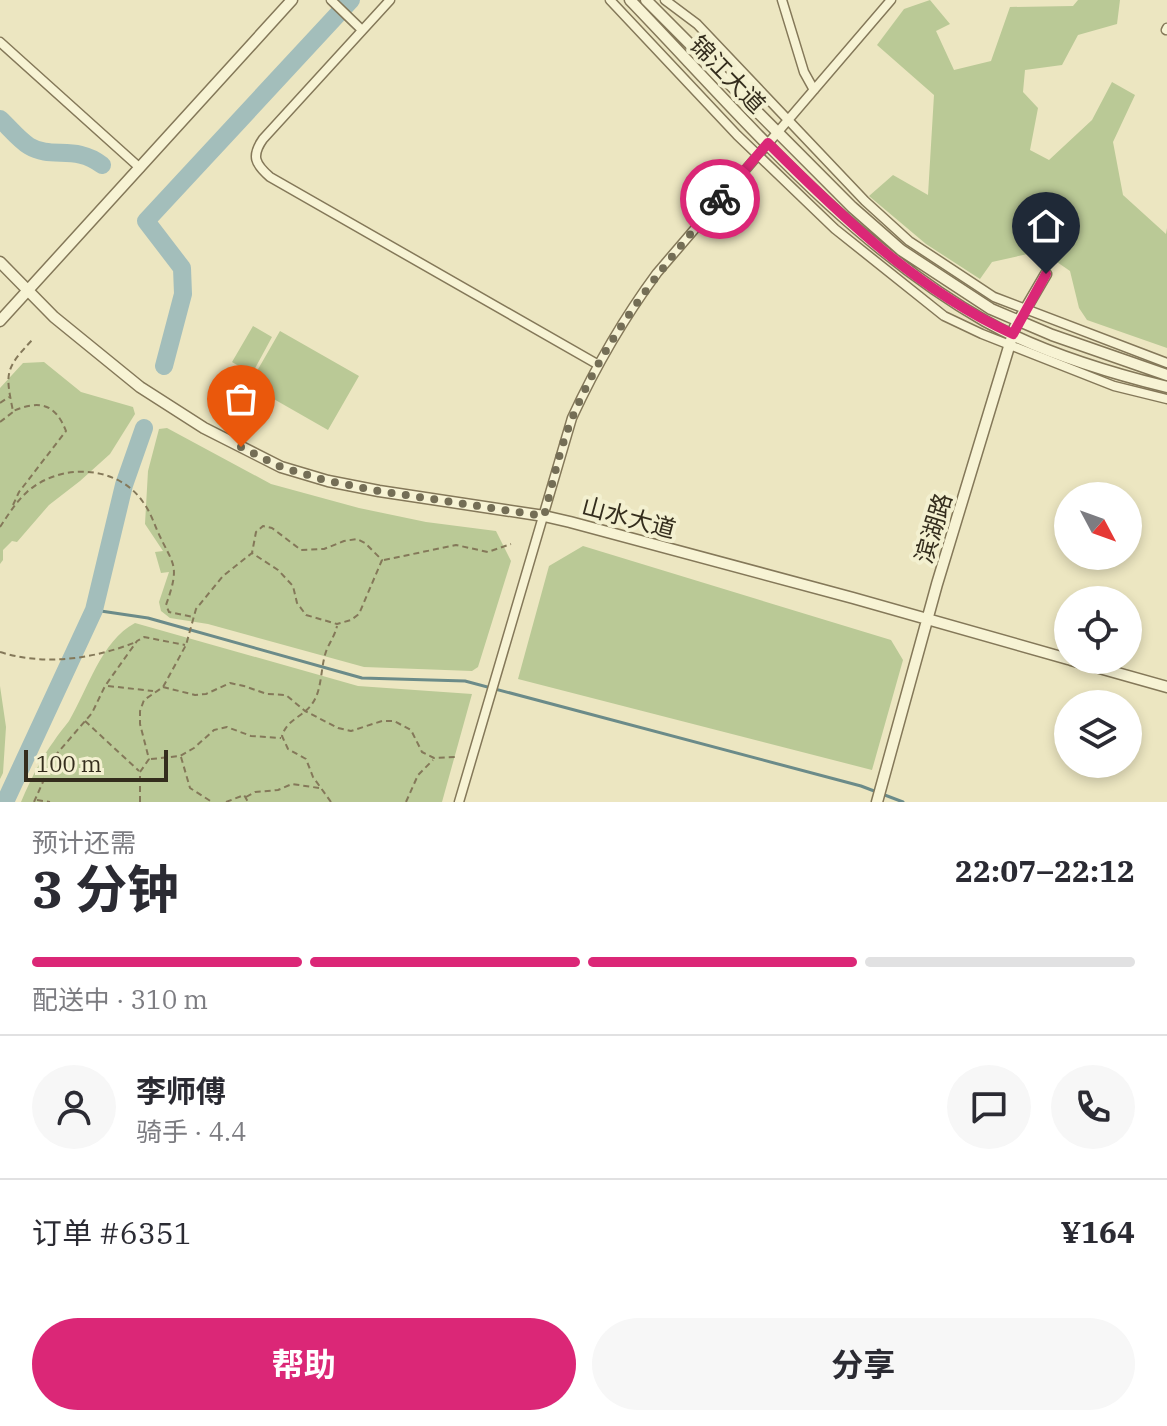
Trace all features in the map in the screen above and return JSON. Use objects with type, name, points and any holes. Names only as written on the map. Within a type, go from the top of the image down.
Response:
[{"type":"street","points":[[0,321],[292,0]]},
{"type":"street","points":[[331,0],[362,30]]},
{"type":"street","points":[[390,0],[263,139],[256,149],[256,161],[261,169],[283,185],[597,364]]},
{"type":"street","points":[[610,0],[758,155],[835,229],[944,316],[1011,340],[1114,386],[1167,399]]},
{"type":"street","name":"锦江大道","points":[[630,0],[768,143],[872,243],[1011,340],[1167,387]]},
{"type":"street","name":"锦江大道","points":[[646,0],[852,207],[901,250],[991,309],[1120,360],[1167,375]]},
{"type":"street","points":[[665,0],[697,24],[865,201],[909,241],[994,297],[1167,363]]},
{"type":"street","points":[[782,0],[804,72],[814,90]]},
{"type":"street","points":[[459,802],[572,418],[597,364],[657,273],[891,0]]},
{"type":"street","points":[[0,42],[140,168]]},
{"type":"street","name":"山水大道","points":[[0,262],[54,317],[140,387],[204,428],[281,467],[328,481],[379,491],[544,516],[1054,656]]},
{"type":"street","name":"滨湖路","points":[[877,802],[927,620],[1011,340],[1046,274]]},
{"type":"street","name":"山水大道","points":[[1120,674],[1167,687]]},
{"type":"path","points":[[13,411],[9,368],[33,339]]},
{"type":"path","points":[[0,403],[10,396]]},
{"type":"path","points":[[0,422],[27,405],[44,405],[56,412],[66,431],[19,492],[11,510]]},
{"type":"path","points":[[0,527],[27,492],[43,481],[72,472],[112,476],[137,495],[173,562],[175,581],[166,605],[169,612],[194,617]]},
{"type":"path","points":[[140,802],[140,772],[149,759],[140,724],[144,700],[163,687],[186,645],[196,609],[215,585],[252,553],[256,532],[263,526],[272,528],[301,550],[324,549],[357,539],[382,560]]},
{"type":"path","points":[[382,560],[456,545],[488,552],[511,544]]},
{"type":"path","points":[[252,553],[278,570],[293,586],[297,603],[306,615],[337,624],[359,614],[382,560]]},
{"type":"path","points":[[282,738],[289,723],[305,711],[316,696],[326,652],[335,637],[337,624]]},
{"type":"path","points":[[0,652],[50,660],[89,656],[129,645],[144,637],[186,645]]},
{"type":"path","points":[[50,802],[35,801],[54,757],[92,713],[105,686],[137,641]]},
{"type":"path","points":[[163,687],[195,695],[206,694],[230,683],[267,694],[286,695],[305,711],[338,728],[351,731],[394,721],[411,730],[417,746],[434,758],[457,757]]},
{"type":"path","points":[[105,686],[154,691]]},
{"type":"path","points":[[85,721],[140,772]]},
{"type":"path","points":[[149,759],[180,756],[214,730],[227,727],[251,736],[282,738]]},
{"type":"path","points":[[282,738],[288,749],[306,759],[320,788],[331,802]]},
{"type":"path","points":[[180,756],[190,788],[212,802]]},
{"type":"path","points":[[406,802],[418,775],[434,758]]},
{"type":"path","points":[[226,802],[292,784],[320,788]]},
{"type":"path","points":[[246,797],[248,802]]},
{"type":"green space","points":[[930,0],[950,24],[936,31],[954,70],[991,61],[1010,7],[1073,6],[1078,0],[1120,0],[1117,24],[1078,35],[1062,65],[1025,70],[1023,92],[1038,108],[1030,150],[1049,160],[1092,120],[1112,82],[1135,95],[1113,142],[1123,195],[1166,234],[1167,228],[1167,348],[1087,320],[1079,308],[1070,271],[1041,251],[992,262],[980,279],[926,244],[869,196],[893,175],[928,195],[934,95],[877,45],[904,9]]},
{"type":"green space","points":[[253,326],[272,337],[252,374],[232,362]]},
{"type":"green space","points":[[280,331],[359,376],[328,430],[249,385]]},
{"type":"green space","points":[[44,362],[81,392],[133,407],[135,414],[110,454],[49,505],[17,542],[12,541],[3,550],[0,564],[0,388],[23,363]]},
{"type":"green space","points":[[167,428],[271,484],[426,522],[496,531],[511,561],[478,667],[472,671],[364,667],[208,624],[170,618],[161,611],[159,602],[169,572],[161,573],[155,552],[163,551],[145,524],[148,471],[159,429]]},
{"type":"green space","points":[[583,546],[891,640],[903,660],[872,770],[518,679],[549,566]]},
{"type":"green space","points":[[135,623],[358,686],[472,694],[442,802],[21,802],[40,763],[69,721],[104,653],[123,631]]},
{"type":"green space","points":[[0,686],[6,727],[0,779]]},
{"type":"waterway","points":[[164,366],[183,294],[182,268],[146,221],[351,0]]},
{"type":"waterway","points":[[0,119],[25,143],[38,150],[82,155],[102,165]]},
{"type":"waterway","points":[[5,802],[94,610],[124,485],[144,428]]},
{"type":"waterway","points":[[94,610],[148,618],[362,678],[465,681],[861,786],[903,802]]},
{"type":"way so far","points":[[241,447],[281,467],[328,481],[544,516],[572,418],[597,364],[657,273],[720,199]]},
{"type":"route","points":[[720,199],[768,143],[872,243],[986,322],[1013,334],[1046,274]]}]
